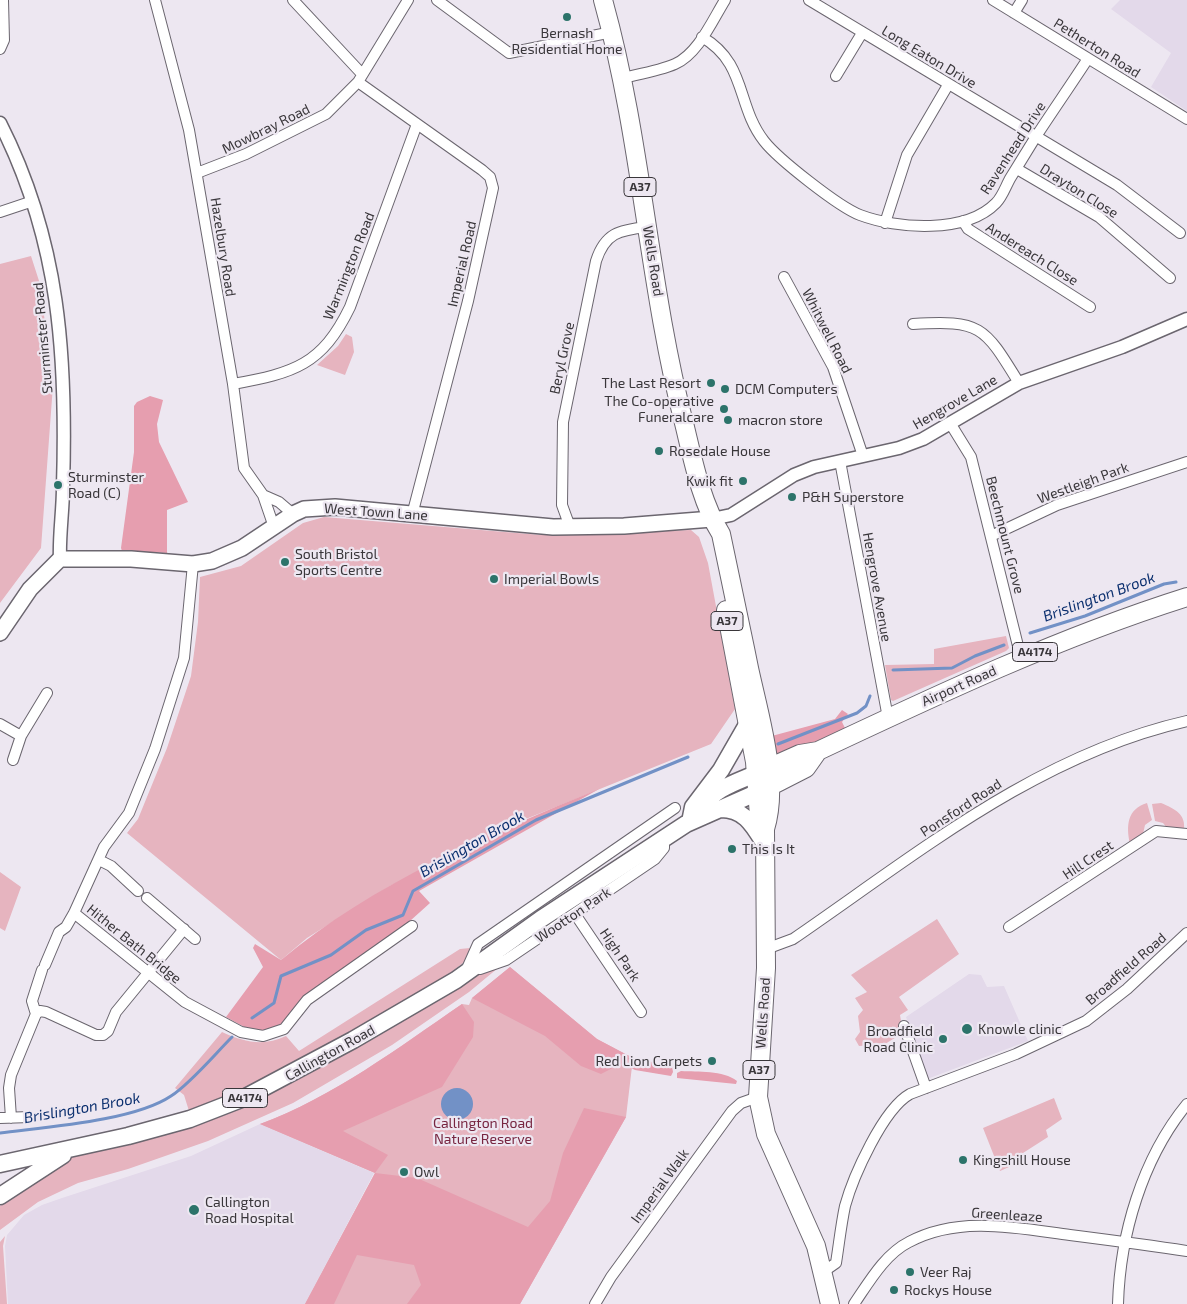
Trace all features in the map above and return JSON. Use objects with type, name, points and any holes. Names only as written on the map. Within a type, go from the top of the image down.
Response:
[{"type":"highway","name":"Wells Road","points":[[604,0],[622,78],[672,374],[689,442],[712,519],[721,534],[765,745],[762,781]]},
{"type":"highway","name":"Wells Road","points":[[712,519],[711,535],[748,723],[770,814],[765,837],[766,949],[758,1097],[766,1134],[814,1240],[824,1272],[830,1304]]},
{"type":"highway","name":"Airport Road","points":[[762,781],[788,759],[818,751],[1021,658],[1115,621],[1187,597]]},
{"type":"highway","points":[[765,745],[775,753],[788,759]]},
{"type":"highway","name":"Airport Road","points":[[762,781],[806,768],[818,751]]},
{"type":"main road","name":"West Town Lane","points":[[60,559],[111,559],[193,564],[228,555],[304,509],[328,507],[527,527],[624,526],[712,519]]},
{"type":"main road","points":[[0,633],[30,589],[60,559]]},
{"type":"main road","points":[[696,816],[693,808],[721,770],[748,723]]},
{"type":"main road","name":"Wootton Park","points":[[460,977],[541,919],[696,816],[721,809],[762,781]]},
{"type":"main road","name":"Wootton Park","points":[[696,816],[707,800],[722,789],[762,781]]},
{"type":"main road","points":[[721,809],[730,809],[748,818],[765,837]]},
{"type":"main road","name":"Callington Road","points":[[0,1164],[128,1136],[190,1119],[244,1098],[386,1022],[460,977]]},
{"type":"main road","name":"Callington Road","points":[[0,1196],[54,1159],[83,1145]]},
{"type":"street","points":[[0,50],[4,40],[3,0]]},
{"type":"street","name":"Hazelbury Road","points":[[155,0],[189,130],[233,384],[244,468],[263,495],[274,527]]},
{"type":"street","name":"Imperial Road","points":[[293,0],[360,78],[417,124],[482,170],[490,177],[493,188],[468,301],[412,515]]},
{"type":"street","name":"Mowbray Road","points":[[197,173],[232,160],[326,114],[360,78],[408,0]]},
{"type":"street","points":[[437,0],[509,53],[519,53],[612,32]]},
{"type":"street","points":[[622,78],[676,64],[687,56],[702,37],[725,0]]},
{"type":"street","name":"Long Eaton Drive","points":[[809,0],[1117,185],[1180,233]]},
{"type":"street","name":"Petherton Road","points":[[993,0],[1087,60],[1187,119]]},
{"type":"street","points":[[1014,13],[1022,0]]},
{"type":"street","points":[[836,76],[862,33]]},
{"type":"street","name":"Ravenhead Drive","points":[[702,37],[717,46],[730,60],[753,123],[764,141],[784,160],[842,205],[858,214],[885,223],[943,224],[963,221],[979,216],[997,202],[1087,60]]},
{"type":"street","points":[[885,223],[907,155],[948,85]]},
{"type":"street","name":"Sturminster Road","points":[[0,123],[33,201],[57,295],[64,389],[64,468],[60,559]]},
{"type":"street","name":"Warmington Road","points":[[233,384],[268,377],[301,366],[322,352],[339,329],[350,307],[417,124]]},
{"type":"street","name":"Drayton Close","points":[[1017,169],[1099,217],[1170,278]]},
{"type":"street","points":[[0,212],[33,201]]},
{"type":"street","name":"Andereach Close","points":[[963,221],[968,229],[1090,306]]},
{"type":"street","name":"Beryl Grove","points":[[570,527],[562,505],[563,422],[596,261],[600,248],[609,237],[628,229],[647,227]]},
{"type":"street","name":"Whitwell Road","points":[[784,277],[833,368],[863,456]]},
{"type":"street","name":"Hengrove Lane","points":[[712,519],[731,515],[794,475],[923,439],[1019,382],[1122,347],[1187,319]]},
{"type":"street","points":[[912,324],[952,322],[983,332],[996,344],[1019,382]]},
{"type":"street","name":"Beechmount Grove","points":[[950,423],[971,457],[1021,658]]},
{"type":"street","name":"Hengrove Avenue","points":[[840,461],[888,718]]},
{"type":"street","name":"Westleigh Park","points":[[991,536],[1058,506],[1187,462]]},
{"type":"street","name":"Hazelbury Road","points":[[263,495],[279,502],[293,514]]},
{"type":"street","name":"Hither Bath Bridge","points":[[193,564],[184,658],[155,749],[129,813],[98,860],[74,913],[186,1002],[212,1018],[241,1032],[263,1036],[284,1029],[307,1000],[412,926]]},
{"type":"street","points":[[13,760],[21,736],[47,693]]},
{"type":"street","name":"Ponsford Road","points":[[766,949],[793,938],[996,799],[1100,748],[1187,721]]},
{"type":"street","points":[[0,724],[21,736]]},
{"type":"street","points":[[460,977],[478,944],[675,808]]},
{"type":"street","name":"Hill Crest","points":[[1009,927],[1156,831],[1187,834]]},
{"type":"street","name":"Wootton Park","points":[[460,977],[506,960],[656,859],[664,848],[664,837]]},
{"type":"street","points":[[624,845],[633,858]]},
{"type":"street","points":[[98,860],[111,866],[195,938]]},
{"type":"street","points":[[36,1014],[32,1001],[44,968],[59,932],[66,927],[74,913]]},
{"type":"street","name":"High Park","points":[[575,914],[641,1012]]},
{"type":"street","points":[[30,1117],[5,1118],[11,1075],[36,1014],[40,1011],[46,1012],[96,1034],[103,1035],[108,1030],[116,1012],[184,929]]},
{"type":"street","name":"Broadfield Road","points":[[824,1272],[836,1263],[846,1204],[866,1154],[896,1104],[910,1094],[1016,1054],[1086,1021],[1127,989],[1187,933]]},
{"type":"street","points":[[904,1026],[926,1088]]},
{"type":"street","name":"Imperial Walk","points":[[595,1304],[612,1277],[732,1111],[741,1103],[758,1097]]},
{"type":"street","points":[[1118,1304],[1125,1242],[1138,1196],[1157,1151],[1176,1117],[1187,1104]]},
{"type":"street","name":"Greenleaze","points":[[854,1304],[878,1270],[908,1242],[959,1226],[1008,1226],[1187,1251]]},
{"type":"shaded area","points":[[1120,0],[1187,0],[1187,111],[1151,87],[1171,53],[1111,9]]},
{"type":"shaded area","points":[[150,396],[163,400],[157,424],[159,442],[188,502],[167,510],[167,553],[122,551],[121,548],[134,452],[134,406],[137,402]]},
{"type":"shaded area","points":[[842,710],[848,714],[842,722],[845,728],[806,746],[771,757],[768,737],[835,719]]},
{"type":"shaded area","points":[[599,789],[419,891],[430,903],[410,921],[302,998],[284,1023],[268,1031],[250,1030],[226,1017],[263,967],[253,948],[255,944],[281,960],[317,932],[354,907],[433,862]]},
{"type":"shaded area","points":[[510,967],[597,1039],[633,1058],[672,1066],[673,1072],[671,1076],[635,1070],[631,1068],[632,1058],[601,1074],[581,1066],[545,1036],[472,998]]},
{"type":"shaded area","name":"Knowle clinic","points":[[969,974],[981,975],[987,987],[1004,986],[1028,1041],[927,1079],[906,1017]]},
{"type":"shaded area","points":[[462,1004],[474,1022],[473,1037],[442,1087],[343,1131],[388,1155],[375,1173],[260,1124],[287,1113],[339,1086]]},
{"type":"shaded area","points":[[681,1071],[718,1073],[737,1081],[736,1084],[677,1078],[677,1073]]},
{"type":"shaded area","points":[[584,1108],[626,1117],[520,1304],[407,1304],[421,1285],[414,1265],[357,1255],[334,1304],[305,1304],[375,1173],[417,1178],[528,1227],[550,1201],[563,1153]]},
{"type":"shaded area","name":"Callington Road Hospital","points":[[260,1124],[374,1173],[305,1304],[8,1304],[5,1246],[7,1235],[24,1215],[42,1205],[191,1156]]},
{"type":"green space","points":[[31,256],[40,284],[53,385],[41,548],[0,603],[0,264]]},
{"type":"green space","points":[[346,334],[352,337],[354,352],[345,375],[317,365],[338,346]]},
{"type":"green space","name":"South Bristol Sports Centre","points":[[324,517],[541,535],[691,530],[699,537],[708,563],[735,709],[711,744],[511,825],[390,886],[307,938],[281,960],[127,833],[138,819],[167,748],[191,676],[198,622],[200,577],[241,566],[303,523]]},
{"type":"green space","points":[[1006,636],[1009,648],[1006,651],[893,701],[891,700],[885,665],[934,664],[934,649]]},
{"type":"green space","points":[[1147,803],[1152,820],[1145,825],[1143,834],[1130,844],[1128,825],[1132,814],[1135,809]]},
{"type":"green space","points":[[1161,803],[1175,810],[1181,816],[1184,830],[1168,829],[1163,823],[1155,821],[1152,804]]},
{"type":"green space","points":[[0,872],[21,887],[5,931],[0,928]]},
{"type":"green space","points":[[937,919],[959,954],[899,997],[908,1010],[900,1015],[903,1033],[885,1044],[859,1046],[855,1039],[860,1032],[858,1016],[863,1010],[855,998],[867,992],[851,975]]},
{"type":"green space","points":[[470,948],[464,962],[448,975],[354,1034],[275,1077],[189,1111],[184,1095],[175,1088],[222,1032],[254,1042],[269,1041],[286,1036],[299,1051],[460,949]]},
{"type":"green space","name":"Callington Road Nature Reserve","points":[[510,967],[597,1039],[633,1058],[626,1117],[520,1304],[305,1304],[375,1173],[260,1124],[287,1113],[339,1086],[462,1004],[469,1005],[472,998]]},
{"type":"green space","points":[[498,968],[469,992],[392,1045],[293,1103],[208,1141],[128,1169],[78,1183],[38,1202],[0,1230],[0,1206],[61,1161],[76,1154],[171,1129],[468,978]]},
{"type":"green space","points":[[1054,1098],[1062,1119],[1046,1130],[1048,1137],[1023,1153],[1025,1160],[1000,1171],[983,1128]]},
{"type":"green space","points":[[5,1236],[3,1246],[7,1304],[0,1304],[0,1242]]},
{"type":"water","points":[[457,1088],[468,1093],[473,1104],[468,1115],[457,1120],[446,1115],[441,1104],[446,1093]]},
{"type":"waterway","name":"Brislington Brook","points":[[1030,633],[1085,616],[1164,584],[1176,582]]},
{"type":"waterway","name":"Brislington Brook","points":[[893,670],[952,668],[975,656],[1004,645]]},
{"type":"waterway","name":"Brislington Brook","points":[[778,744],[857,713],[866,706],[870,696]]},
{"type":"waterway","name":"Brislington Brook","points":[[252,1018],[274,1003],[281,976],[331,955],[366,930],[403,915],[413,891],[536,820],[688,757]]},
{"type":"waterway","name":"Brislington Brook","points":[[0,1133],[89,1122],[155,1105],[171,1096],[186,1084],[232,1037]]},
{"type":"place","name":"Bernash Residential Home","points":[[567,17]]},
{"type":"place","name":"The Last Resort","points":[[711,383]]},
{"type":"place","name":"DCM Computers","points":[[725,389]]},
{"type":"place","name":"The Co-operative Funeralcare","points":[[724,409]]},
{"type":"place","name":"macron store","points":[[728,420]]},
{"type":"place","name":"Rosedale House","points":[[659,451]]},
{"type":"place","name":"Kwik fit","points":[[743,481]]},
{"type":"place","name":"Sturminster Road (C)","points":[[58,485]]},
{"type":"place","name":"P&H Superstore","points":[[792,497]]},
{"type":"place","name":"South Bristol Sports Centre","points":[[285,562]]},
{"type":"place","name":"Imperial Bowls","points":[[494,579]]},
{"type":"place","name":"This Is It","points":[[732,849]]},
{"type":"place","name":"Knowle clinic","points":[[967,1029]]},
{"type":"place","name":"Broadfield Road Clinic","points":[[943,1039]]},
{"type":"place","name":"Red Lion Carpets","points":[[712,1061]]},
{"type":"place","name":"Kingshill House","points":[[963,1160]]},
{"type":"place","name":"Owl","points":[[404,1172]]},
{"type":"place","name":"Callington Road Hospital","points":[[194,1210]]},
{"type":"place","name":"Veer Raj","points":[[910,1272]]},
{"type":"place","name":"Rockys House","points":[[894,1290]]}]
